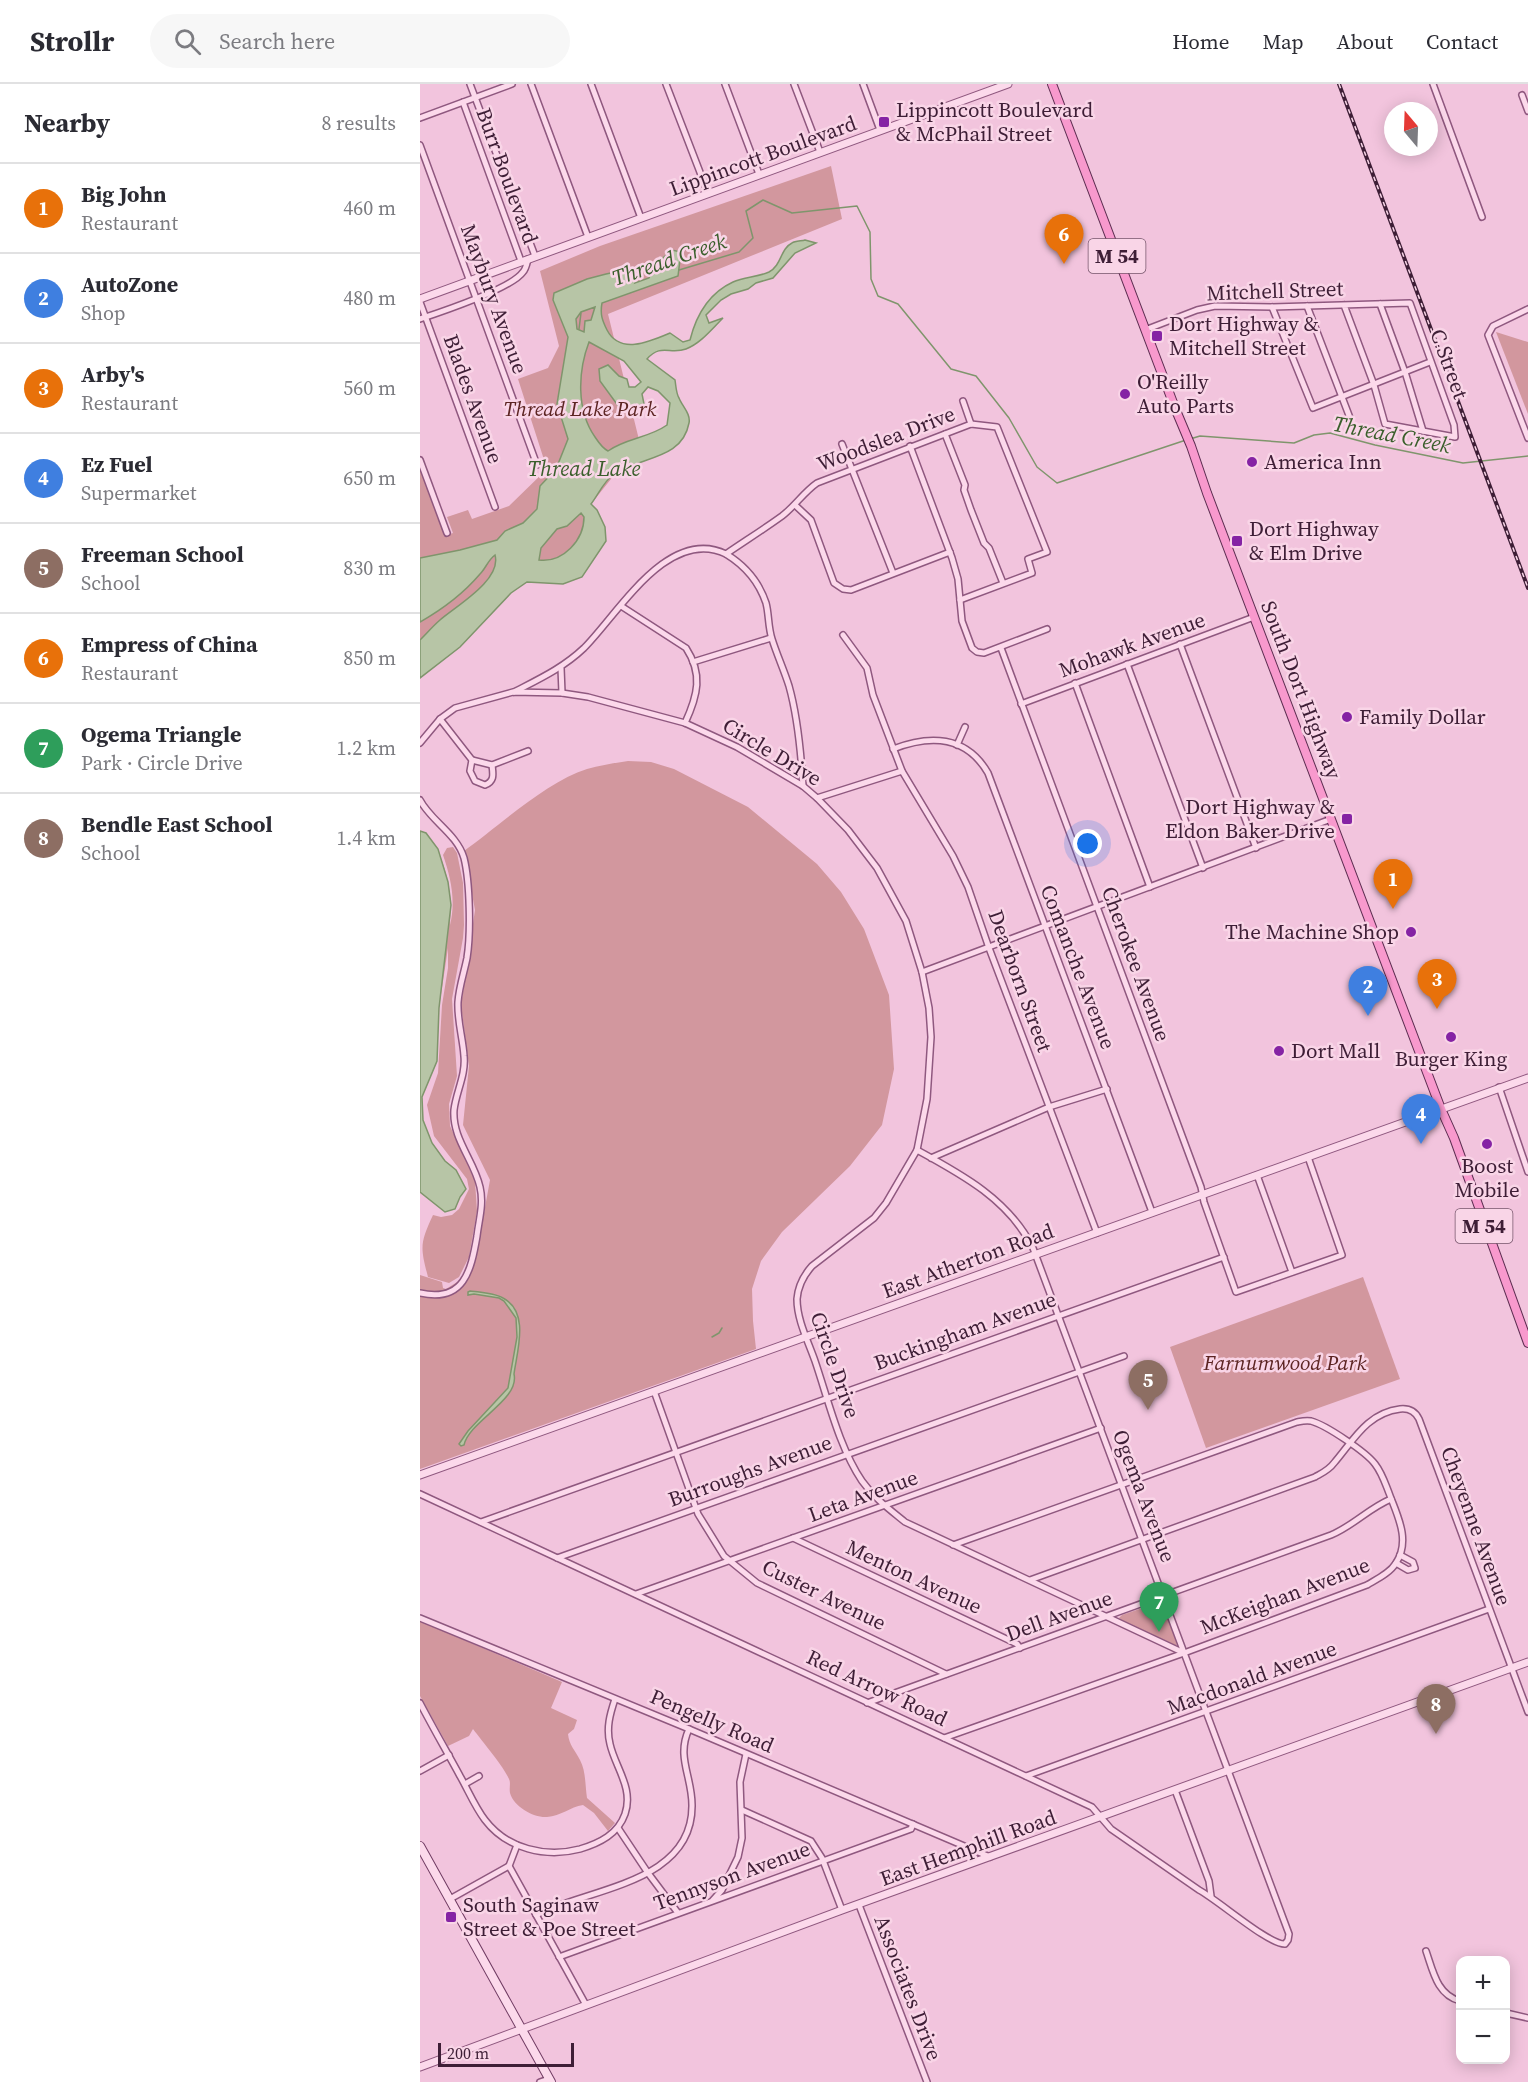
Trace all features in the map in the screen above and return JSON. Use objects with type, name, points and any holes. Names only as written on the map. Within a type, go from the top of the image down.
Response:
[{"type":"main road","name":"South Dort Highway","points":[[1052,84],[1470,1181],[1528,1343]]},
{"type":"main road","points":[[420,1846],[550,2080]]},
{"type":"street","name":"Burr Boulevard","points":[[470,84],[528,259]]},
{"type":"street","points":[[420,118],[512,84]]},
{"type":"street","points":[[531,84],[588,237]]},
{"type":"street","points":[[591,84],[641,218]]},
{"type":"street","points":[[666,84],[708,193]]},
{"type":"street","points":[[725,84],[759,174]]},
{"type":"street","points":[[794,84],[820,152]]},
{"type":"street","points":[[863,84],[880,130]]},
{"type":"street","name":"Lippincott Boulevard","points":[[420,300],[993,86],[1008,84]]},
{"type":"street","points":[[1433,84],[1482,217]]},
{"type":"street","points":[[1522,95],[1528,111]]},
{"type":"street","name":"Burr Boulevard","points":[[463,102],[528,259]]},
{"type":"street","name":"Maybury Avenue","points":[[420,145],[537,465]]},
{"type":"street","name":"Lippincott Boulevard","points":[[423,318],[476,298],[523,272],[528,259]]},
{"type":"street","name":"Blades Avenue","points":[[420,300],[423,318],[495,507]]},
{"type":"street","name":"Mitchell Street","points":[[1145,330],[1197,310],[1215,306],[1272,307],[1410,303]]},
{"type":"street","name":"C Street","points":[[1410,303],[1454,425],[1455,437],[1423,431]]},
{"type":"street","points":[[1344,304],[1374,385],[1385,424],[1423,431],[1405,372],[1380,304]]},
{"type":"street","points":[[1307,306],[1350,418]]},
{"type":"street","points":[[1272,307],[1313,408],[1430,362]]},
{"type":"street","points":[[1528,309],[1493,326],[1488,335],[1528,438]]},
{"type":"street","name":"Woodslea Drive","points":[[963,401],[971,424]]},
{"type":"street","name":"Woodslea Drive","points":[[726,554],[795,505],[810,487],[817,483],[971,424],[997,427],[1047,552],[1028,559],[1032,573],[1003,583]]},
{"type":"street","points":[[945,434],[965,485],[964,490],[975,521],[1003,583],[960,600]]},
{"type":"street","points":[[842,444],[893,573]]},
{"type":"street","points":[[910,446],[950,552],[958,579],[962,621],[972,648],[984,653],[1047,628]]},
{"type":"street","points":[[420,460],[447,533]]},
{"type":"street","points":[[795,505],[811,520],[834,583],[847,590],[950,552]]},
{"type":"street","points":[[513,692],[561,668],[585,647],[652,572],[677,555],[704,548],[718,550],[743,567],[760,590],[766,603],[771,638],[795,707],[802,758],[803,786]]},
{"type":"street","points":[[621,606],[686,648],[697,669],[698,686],[693,706],[685,723]]},
{"type":"street","name":"Mohawk Avenue","points":[[1021,704],[1254,617]]},
{"type":"street","name":"Dearborn Street","points":[[843,635],[867,668],[873,695],[902,771],[963,876],[1097,1233]]},
{"type":"street","points":[[693,662],[771,638]]},
{"type":"street","points":[[1180,644],[1256,848]]},
{"type":"street","name":"Cherokee Avenue","points":[[1001,648],[1203,1194],[1236,1292],[1292,1272]]},
{"type":"street","points":[[1127,664],[1203,868]]},
{"type":"street","points":[[561,668],[562,693]]},
{"type":"street","points":[[1075,683],[1150,887]]},
{"type":"street","name":"Circle Drive","points":[[440,719],[455,708],[513,692],[562,693],[588,697],[685,723],[737,747],[803,786],[855,839],[887,883],[906,921],[922,972],[929,1008],[931,1052],[927,1099],[917,1150],[886,1203],[874,1218],[831,1250],[804,1274],[799,1287],[797,1301],[803,1330],[848,1454],[862,1481],[883,1506],[905,1522],[1184,1653]]},
{"type":"street","points":[[420,743],[440,719],[472,760],[492,765],[528,751]]},
{"type":"street","points":[[957,746],[965,728]]},
{"type":"street","name":"Comanche Avenue","points":[[893,749],[924,740],[943,741],[972,754],[982,763],[988,773],[1152,1212]]},
{"type":"street","points":[[472,760],[470,771],[472,778],[485,785],[493,779],[492,765]]},
{"type":"street","points":[[817,798],[902,771]]},
{"type":"street","points":[[420,800],[460,849],[466,872],[468,943],[458,1005],[465,1058],[454,1109],[454,1120],[460,1141],[478,1180],[482,1203],[472,1262],[462,1283],[441,1295],[420,1293]]},
{"type":"street","points":[[922,972],[1331,819]]},
{"type":"street","name":"East Atherton Road","points":[[420,1475],[1528,1078]]},
{"type":"street","points":[[1499,1087],[1528,1172]]},
{"type":"street","points":[[932,1158],[1049,1107],[1107,1089]]},
{"type":"street","name":"Ogema Avenue","points":[[917,1150],[962,1175],[1000,1204],[1024,1230],[1036,1254],[1289,1934]]},
{"type":"street","points":[[1257,1175],[1292,1272],[1342,1255],[1308,1157]]},
{"type":"street","name":"Buckingham Avenue","points":[[481,1522],[1224,1257]]},
{"type":"street","name":"Burroughs Avenue","points":[[557,1558],[1124,1356]]},
{"type":"street","name":"Custer Avenue","points":[[654,1391],[696,1509],[710,1536],[729,1561],[757,1583],[947,1674]]},
{"type":"street","name":"Cheyenne Avenue","points":[[1349,1443],[1366,1424],[1394,1410],[1409,1409],[1416,1414],[1528,1712]]},
{"type":"street","points":[[953,1545],[1308,1420],[1349,1443],[1373,1461],[1378,1467],[1391,1499]]},
{"type":"street","name":"Leta Avenue","points":[[636,1594],[1101,1428]]},
{"type":"street","points":[[1030,1581],[1315,1477],[1333,1465],[1349,1443]]},
{"type":"street","name":"Red Arrow Road","points":[[420,1494],[1092,1807],[1111,1829],[1279,1945],[1285,1944],[1289,1934]]},
{"type":"street","name":"McKeighan Avenue","points":[[944,1738],[1367,1585],[1385,1574],[1398,1559],[1403,1544],[1402,1529],[1391,1499]]},
{"type":"street","name":"Dell Avenue","points":[[867,1702],[1164,1597],[1344,1530],[1377,1505],[1391,1499]]},
{"type":"street","name":"Menton Avenue","points":[[793,1538],[1017,1644],[1020,1648]]},
{"type":"street","name":"Macdonald Avenue","points":[[1026,1776],[1489,1609]]},
{"type":"street","name":"Pengelly Road","points":[[420,1618],[990,1857]]},
{"type":"street","name":"East Hemphill Road","points":[[420,2067],[842,1910],[1528,1662]]},
{"type":"street","points":[[420,1703],[485,1820],[502,1836],[517,1845],[533,1850],[563,1852],[597,1843],[609,1836],[618,1828],[625,1813],[628,1802],[626,1787],[610,1745],[608,1731],[609,1717],[615,1699]]},
{"type":"street","points":[[536,1915],[648,1873],[670,1859],[679,1849],[690,1828],[691,1789],[683,1760],[683,1749],[689,1729]]},
{"type":"street","points":[[712,1901],[722,1890],[738,1857],[742,1838],[740,1782],[746,1754]]},
{"type":"street","points":[[420,1771],[448,1755]]},
{"type":"street","points":[[465,1784],[479,1776]]},
{"type":"street","points":[[1175,1790],[1209,1881],[1210,1896]]},
{"type":"street","points":[[742,1810],[804,1837],[817,1848],[842,1910]]},
{"type":"street","name":"Tennyson Avenue","points":[[559,1957],[911,1829],[914,1824]]},
{"type":"street","points":[[618,1828],[678,1913]]},
{"type":"street","points":[[450,1899],[509,1866],[517,1845]]},
{"type":"street","points":[[509,1866],[586,2005]]},
{"type":"street","name":"Associates Drive","points":[[859,1905],[927,2082]]},
{"type":"street","points":[[1426,1951],[1442,1991],[1456,1998]]},
{"type":"street","points":[[1510,2014],[1528,2018]]},
{"type":"street","points":[[540,2082],[550,2080]]},
{"type":"green space","name":"Thread Lake Park","points":[[831,166],[842,219],[608,314],[644,460],[615,474],[591,504],[597,510],[605,527],[606,541],[582,577],[563,584],[527,582],[511,593],[460,647],[420,678],[420,468],[445,536],[453,533],[447,517],[468,510],[472,519],[509,506],[547,469],[518,379],[548,368],[559,346],[540,271],[600,246]]},
{"type":"green space","points":[[1496,332],[1528,342],[1528,414]]},
{"type":"green space","points":[[628,761],[651,762],[674,769],[748,807],[817,864],[841,892],[864,929],[889,995],[894,1069],[882,1125],[850,1166],[782,1232],[761,1261],[752,1289],[756,1349],[420,1469],[420,1275],[442,1282],[443,1288],[446,1289],[470,1274],[475,1262],[490,1180],[463,1125],[469,1066],[461,1005],[475,910],[464,851],[524,805],[571,775],[603,765]]},
{"type":"green space","points":[[420,831],[427,835],[433,843],[443,864],[450,898],[450,925],[453,907],[452,890],[443,855],[447,848],[453,847],[457,853],[463,883],[463,938],[452,999],[457,1076],[449,1104],[450,1126],[475,1181],[477,1211],[469,1257],[459,1277],[449,1283],[428,1277],[423,1252],[424,1239],[433,1215],[441,1217],[452,1215],[459,1209],[469,1189],[467,1179],[434,1136],[427,1105],[438,1073],[448,948],[439,1008],[437,1061],[422,1097],[423,1120],[432,1143],[445,1161],[456,1170],[466,1189],[455,1209],[445,1212],[420,1192]]},
{"type":"green space","name":"Farnumwood Park","points":[[1363,1277],[1400,1379],[1206,1448],[1170,1347]]},
{"type":"green space","points":[[1163,1602],[1177,1645],[1119,1618]]},
{"type":"green space","points":[[420,1621],[562,1682],[551,1708],[577,1720],[574,1729],[568,1734],[569,1738],[583,1769],[587,1798],[615,1823],[608,1831],[594,1813],[583,1805],[547,1817],[536,1816],[525,1811],[512,1798],[510,1781],[498,1761],[473,1729],[469,1736],[448,1746],[420,1696]]},
{"type":"water","name":"Thread Lake","points":[[805,240],[816,243],[795,253],[773,278],[756,283],[748,289],[721,300],[706,315],[709,323],[723,318],[697,343],[686,349],[661,350],[647,359],[675,380],[677,394],[688,413],[689,423],[685,435],[669,451],[623,469],[604,484],[591,504],[597,510],[605,527],[606,541],[582,577],[563,584],[527,582],[511,593],[460,647],[420,678],[420,640],[440,620],[485,583],[492,574],[495,555],[460,595],[420,622],[420,558],[497,540],[505,531],[523,523],[537,509],[540,486],[556,469],[568,439],[557,404],[568,337],[553,300],[554,293],[587,279],[630,269],[640,273],[635,283],[649,278],[655,265],[672,250],[681,252],[678,276],[602,303],[601,310],[607,330],[619,342],[644,343],[670,333],[683,342],[690,340],[700,314],[717,292],[733,282],[769,272],[788,246],[793,242]],"holes":[[[595,307],[591,320],[585,321],[584,332],[577,329],[576,319],[581,312]],[[589,342],[624,361],[641,382],[635,387],[629,387],[627,379],[619,376],[608,365],[599,369],[600,381],[619,407],[644,404],[642,394],[648,387],[658,391],[670,403],[667,425],[608,451],[604,448],[584,415],[581,378]],[[581,513],[584,517],[576,542],[564,554],[548,560],[539,560],[541,548],[557,529],[567,526]]]},
{"type":"water","points":[[420,831],[426,833],[438,849],[448,882],[451,905],[439,1008],[437,1061],[422,1097],[423,1120],[432,1143],[445,1161],[456,1170],[466,1189],[455,1209],[445,1212],[420,1192]]},
{"type":"water","points":[[470,1291],[496,1295],[511,1304],[517,1313],[520,1333],[514,1384],[502,1402],[475,1427],[464,1445],[461,1446],[459,1444],[468,1431],[508,1388],[517,1337],[516,1318],[504,1301],[499,1298],[468,1295]]},
{"type":"waterway","name":"Thread Creek","points":[[679,270],[739,252],[753,238],[746,211],[763,200],[792,213],[857,206],[870,232],[871,279],[878,296],[898,304],[951,369],[976,376],[1009,418],[1037,467],[1057,483],[1186,440]]},
{"type":"waterway","name":"Thread Creek","points":[[579,329],[581,313]]},
{"type":"waterway","name":"Thread Creek","points":[[1190,439],[1200,436],[1294,443],[1314,435],[1330,433],[1375,445],[1463,463],[1528,456]]},
{"type":"waterway","points":[[712,1337],[722,1328]]},
{"type":"railway","points":[[1339,84],[1528,588]]},
{"type":"place","name":"Lippincott Boulevard & McPhail Street","points":[[884,122]]},
{"type":"place","name":"Empress of China","points":[[1064,264]]},
{"type":"place","name":"Dort Highway & Mitchell Street","points":[[1157,336]]},
{"type":"place","name":"O'Reilly Auto Parts","points":[[1125,394]]},
{"type":"place","name":"America Inn","points":[[1252,462]]},
{"type":"place","name":"Dort Highway & Elm Drive","points":[[1237,541]]},
{"type":"place","name":"Family Dollar","points":[[1347,717]]},
{"type":"place","name":"Dort Highway & Eldon Baker Drive","points":[[1347,819]]},
{"type":"place","name":"Big John","points":[[1393,909]]},
{"type":"place","name":"The Machine Shop","points":[[1411,932]]},
{"type":"place","name":"Arby's","points":[[1437,1009]]},
{"type":"place","name":"AutoZone","points":[[1368,1016]]},
{"type":"place","name":"Burger King","points":[[1451,1037]]},
{"type":"place","name":"Dort Mall","points":[[1279,1051]]},
{"type":"place","name":"Ez Fuel","points":[[1421,1144]]},
{"type":"place","name":"Boost Mobile","points":[[1487,1144]]},
{"type":"place","name":"Freeman School","points":[[1148,1410]]},
{"type":"place","name":"Ogema Triangle","points":[[1159,1632]]},
{"type":"place","name":"Bendle East School","points":[[1436,1734]]},
{"type":"place","name":"South Saginaw Street & Poe Street","points":[[451,1917]]}]
